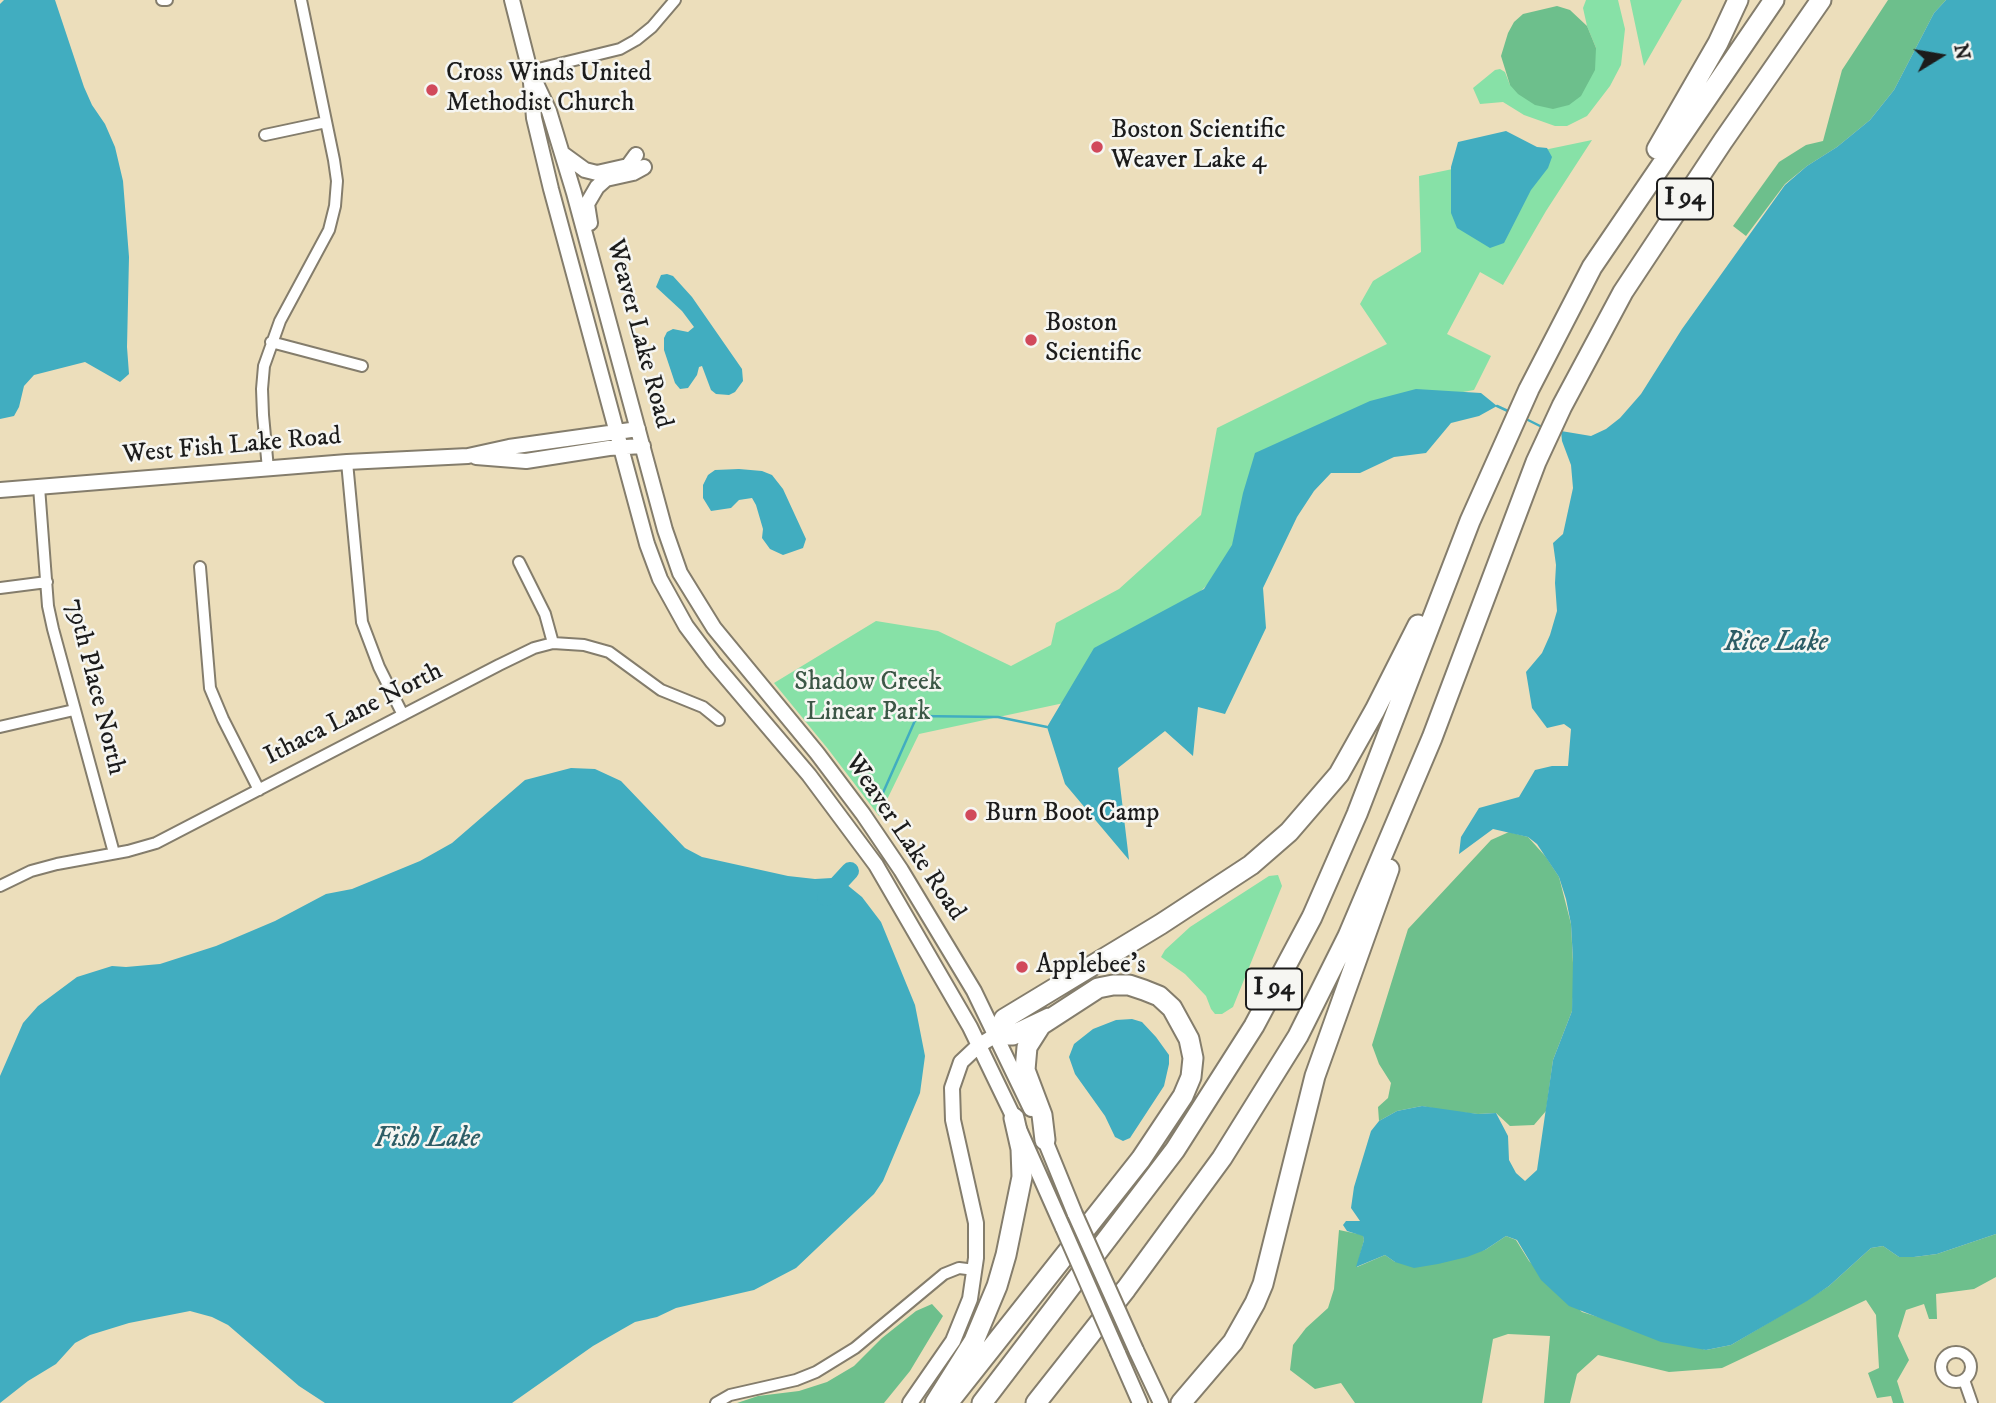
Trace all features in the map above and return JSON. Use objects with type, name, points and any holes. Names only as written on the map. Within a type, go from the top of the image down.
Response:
[{"type":"highway","points":[[1592,267],[1713,54],[1738,0]]},
{"type":"highway","name":"I 94","points":[[982,1403],[1175,1150],[1254,1026],[1312,917],[1357,814],[1470,521],[1529,389],[1592,267],[1774,0]]},
{"type":"highway","name":"I 94","points":[[1035,1403],[1126,1289],[1222,1158],[1298,1035],[1348,936],[1432,738],[1536,462],[1562,406],[1623,292],[1821,0]]},
{"type":"highway","points":[[962,1403],[1117,1208],[1185,1112],[1194,1094],[1201,1068],[1198,1040],[1182,1006],[1164,990],[1145,980],[1122,977],[1107,980],[1049,1018],[1013,1034],[996,1035],[1003,1018],[1161,924],[1251,865],[1290,832],[1339,774],[1376,710],[1470,521]]},
{"type":"highway","points":[[1181,1403],[1243,1327],[1263,1284],[1315,1076],[1432,738]]},
{"type":"highway","points":[[948,1403],[1141,1159],[1183,1096],[1191,1077],[1193,1058],[1189,1039],[1172,1008],[1159,996],[1129,985],[1098,988]]},
{"type":"highway","points":[[1045,1140],[1042,1115],[1026,1077],[1024,1061],[1027,1047],[1035,1032],[1049,1018]]},
{"type":"highway","points":[[934,1403],[974,1341],[997,1286],[1006,1255],[1022,1177],[1021,1149],[1014,1118]]},
{"type":"highway","points":[[1193,1403],[1203,1378]]},
{"type":"main road","name":"Weaver Lake Road","points":[[512,0],[530,71],[534,118],[542,153],[648,544],[660,579],[676,610],[713,662],[809,775],[876,865],[945,981],[1014,1118],[1140,1403]]},
{"type":"main road","name":"Weaver Lake Road","points":[[530,71],[550,111],[675,562],[713,628],[817,753],[863,814],[947,945],[996,1035],[1161,1403]]},
{"type":"main road","points":[[561,152],[573,163],[597,173],[640,161],[633,173],[606,179],[590,195],[587,209],[593,235],[594,266]]},
{"type":"main road","name":"West Fish Lake Road","points":[[0,490],[468,456],[638,429]]},
{"type":"main road","name":"West Fish Lake Road","points":[[468,456],[499,461],[526,461],[621,446],[643,446]]},
{"type":"main road","points":[[910,1403],[940,1362],[961,1325],[970,1299],[975,1270],[976,1223],[953,1120],[951,1095],[953,1080],[961,1062],[978,1046],[996,1035]]},
{"type":"street","points":[[268,469],[262,389],[264,366],[271,342],[329,230],[337,181],[301,0]]},
{"type":"street","points":[[530,71],[620,49],[652,27],[675,0]]},
{"type":"street","points":[[265,135],[326,122]]},
{"type":"street","points":[[271,342],[362,366]]},
{"type":"street","points":[[347,463],[362,622],[379,667],[403,715]]},
{"type":"street","name":"79th Place North","points":[[39,487],[53,629],[114,853]]},
{"type":"street","points":[[519,562],[545,614],[554,643]]},
{"type":"street","points":[[200,567],[210,688],[259,789]]},
{"type":"street","points":[[0,588],[47,582]]},
{"type":"street","name":"Ithaca Lane North","points":[[0,886],[31,871],[156,843],[519,655],[554,643],[584,645],[608,652],[661,690],[703,707],[719,720]]},
{"type":"street","points":[[0,727],[75,710]]},
{"type":"street","points":[[716,1403],[730,1395],[796,1380],[816,1372],[855,1348],[944,1273],[960,1268],[975,1270]]},
{"type":"street","points":[[1964,1380],[1972,1403]]},
{"type":"green space","points":[[1586,0],[1618,0],[1625,29],[1621,65],[1610,86],[1587,116],[1567,126],[1555,126],[1524,115],[1503,102],[1480,104],[1473,88],[1495,70],[1505,72],[1510,85],[1596,48],[1583,8]]},
{"type":"green space","points":[[1630,0],[1682,0],[1644,66]]},
{"type":"green space","points":[[1888,0],[1946,0],[1934,13],[1894,90],[1870,120],[1785,184],[1746,236],[1733,226],[1779,162],[1806,145],[1823,141],[1842,70]]},
{"type":"green space","points":[[1557,6],[1570,10],[1587,26],[1596,48],[1595,70],[1581,96],[1569,105],[1553,109],[1535,105],[1518,94],[1510,85],[1501,56],[1514,22],[1523,14]]},
{"type":"green space","name":"Shadow Creek Linear Park","points":[[1592,140],[1503,285],[1480,272],[1447,334],[1491,356],[1474,390],[1392,405],[1092,697],[919,734],[879,816],[774,683],[876,621],[938,631],[1011,666],[1051,645],[1056,623],[1119,589],[1201,515],[1217,428],[1387,344],[1360,304],[1373,281],[1421,252],[1419,176]]},
{"type":"green space","points":[[1509,832],[1528,837],[1546,857],[1559,877],[1571,924],[1574,982],[1572,1011],[1553,1060],[1546,1111],[1534,1125],[1510,1126],[1496,1113],[1478,1114],[1422,1106],[1397,1111],[1379,1121],[1378,1107],[1388,1098],[1391,1083],[1379,1064],[1372,1045],[1408,929],[1491,840]]},
{"type":"green space","points":[[1278,875],[1282,886],[1233,1007],[1222,1014],[1215,1014],[1206,996],[1185,974],[1161,957],[1190,927],[1269,876]]},
{"type":"green space","points":[[1339,1230],[1363,1235],[1357,1267],[1385,1255],[1395,1262],[1485,1250],[1506,1236],[1516,1240],[1529,1261],[1582,1312],[1706,1350],[1731,1345],[1807,1300],[1829,1286],[1871,1248],[1883,1246],[1899,1257],[1914,1257],[1937,1254],[1996,1234],[1996,1277],[1974,1289],[1936,1294],[1937,1319],[1929,1319],[1924,1304],[1906,1310],[1898,1336],[1909,1360],[1897,1381],[1904,1403],[1893,1403],[1891,1396],[1877,1398],[1868,1373],[1879,1368],[1876,1315],[1866,1300],[1722,1368],[1669,1372],[1598,1355],[1577,1374],[1570,1403],[1544,1403],[1550,1336],[1508,1334],[1493,1339],[1482,1403],[1355,1403],[1341,1383],[1315,1389],[1290,1370],[1293,1345],[1306,1328],[1328,1308],[1334,1289]]},
{"type":"green space","points":[[932,1304],[943,1316],[910,1371],[884,1403],[737,1403],[758,1396],[799,1391],[827,1382],[854,1366],[882,1338],[916,1311]]},
{"type":"water","points":[[4,0],[55,0],[84,87],[115,147],[123,181],[129,257],[129,374],[120,382],[85,362],[34,375],[24,386],[14,416],[0,419],[0,4]]},
{"type":"water","name":"Rice Lake","points":[[1946,0],[1996,0],[1996,1234],[1937,1254],[1914,1257],[1899,1257],[1883,1246],[1871,1248],[1829,1286],[1807,1301],[1731,1345],[1706,1350],[1661,1342],[1569,1306],[1541,1280],[1517,1240],[1506,1236],[1485,1250],[1438,1264],[1414,1268],[1395,1262],[1385,1255],[1356,1267],[1363,1236],[1347,1231],[1343,1225],[1346,1221],[1360,1221],[1351,1208],[1354,1187],[1371,1131],[1379,1121],[1397,1111],[1422,1106],[1478,1114],[1496,1113],[1508,1136],[1509,1160],[1516,1173],[1525,1181],[1537,1170],[1553,1060],[1572,1011],[1573,960],[1571,924],[1566,899],[1559,877],[1537,844],[1528,837],[1493,829],[1459,854],[1461,837],[1479,808],[1519,797],[1535,770],[1568,766],[1571,729],[1564,724],[1547,728],[1532,708],[1526,672],[1542,653],[1557,611],[1553,543],[1563,534],[1573,488],[1571,465],[1561,431],[1591,436],[1620,418],[1641,394],[1682,329],[1785,185],[1870,120],[1894,90],[1934,13]]},
{"type":"water","points":[[1506,131],[1537,147],[1547,148],[1552,157],[1548,168],[1531,190],[1504,243],[1490,248],[1457,228],[1451,213],[1451,167],[1458,142]]},
{"type":"water","points":[[661,275],[673,276],[692,297],[742,369],[743,381],[735,392],[729,395],[716,394],[711,390],[702,366],[688,388],[680,389],[675,383],[664,350],[664,338],[667,332],[673,329],[688,332],[694,327],[682,311],[656,287]]},
{"type":"water","points":[[1416,389],[1481,393],[1497,406],[1479,416],[1451,423],[1426,453],[1394,457],[1360,473],[1331,473],[1314,491],[1297,517],[1263,588],[1266,628],[1225,714],[1198,707],[1193,756],[1165,731],[1118,768],[1129,860],[1065,784],[1047,727],[1094,648],[1204,589],[1232,545],[1255,453],[1370,401]]},
{"type":"water","points":[[715,470],[762,471],[772,475],[783,489],[806,539],[803,548],[783,555],[770,549],[762,538],[763,529],[752,498],[739,500],[731,508],[711,511],[703,498],[703,485],[708,475]]},
{"type":"water","name":"Fish Lake","points":[[571,768],[595,769],[621,781],[685,848],[702,857],[788,876],[832,878],[846,884],[862,897],[881,922],[915,1005],[925,1056],[920,1093],[883,1181],[874,1194],[796,1268],[754,1290],[676,1308],[657,1317],[635,1322],[593,1346],[512,1403],[325,1403],[299,1386],[228,1325],[190,1311],[129,1323],[90,1335],[75,1343],[56,1364],[0,1403],[0,1076],[23,1023],[38,1006],[77,977],[112,966],[160,964],[216,946],[275,921],[326,894],[352,889],[420,861],[452,843],[525,780]]},
{"type":"water","points":[[1132,1019],[1142,1022],[1156,1037],[1169,1055],[1169,1064],[1164,1086],[1130,1138],[1123,1141],[1115,1137],[1105,1116],[1075,1074],[1069,1057],[1074,1044],[1093,1029],[1116,1020]]},
{"type":"waterway","points":[[1497,406],[1510,412]]},
{"type":"waterway","points":[[1526,419],[1542,427]]},
{"type":"waterway","points":[[882,795],[917,716],[998,717],[1047,727]]},
{"type":"waterway","points":[[826,897],[850,871]]},
{"type":"place","name":"Cross Winds United Methodist Church","points":[[432,90]]},
{"type":"place","name":"Boston Scientific Weaver Lake 4","points":[[1097,147]]},
{"type":"place","name":"Boston Scientific","points":[[1031,340]]},
{"type":"place","name":"Burn Boot Camp","points":[[971,815]]},
{"type":"place","name":"Applebee's","points":[[1022,967]]}]
